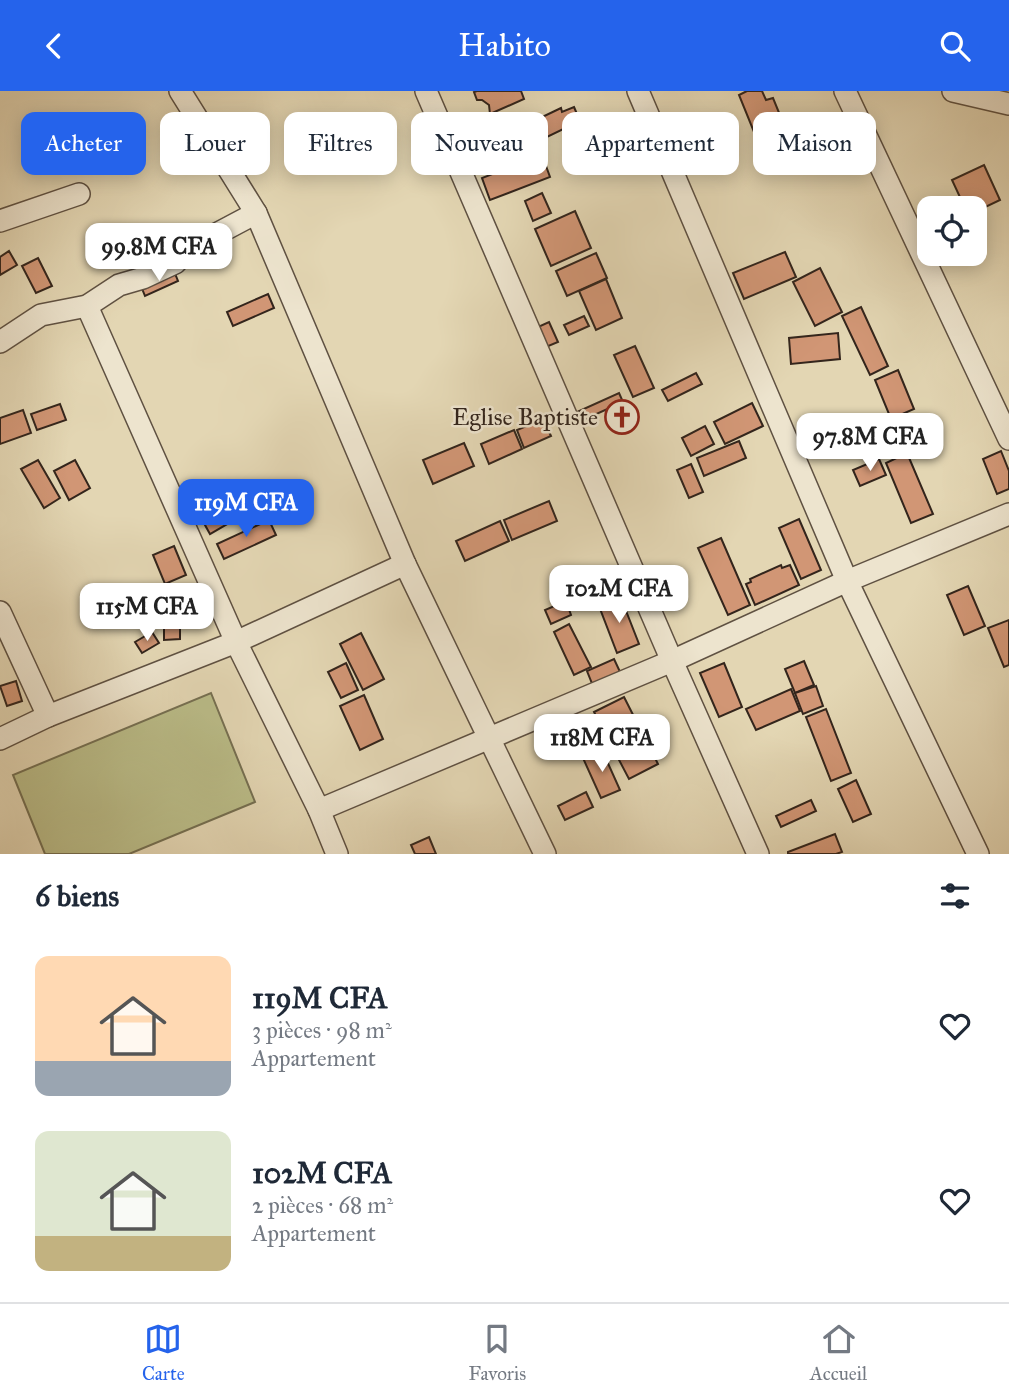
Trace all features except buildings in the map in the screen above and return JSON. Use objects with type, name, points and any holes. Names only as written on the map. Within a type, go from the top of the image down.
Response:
[{"type":"street","points":[[180,91],[256,213],[405,564],[545,854]]},
{"type":"street","points":[[426,91],[758,854]]},
{"type":"street","points":[[638,91],[847,581],[978,854]]},
{"type":"street","points":[[845,91],[1009,439]]},
{"type":"street","points":[[953,91],[1009,104]]},
{"type":"street","points":[[0,221],[79,194]]},
{"type":"street","points":[[0,342],[41,315],[87,306],[119,285],[143,278],[175,263],[190,248],[256,213]]},
{"type":"street","points":[[87,306],[236,642],[319,810],[335,853]]},
{"type":"street","points":[[319,810],[672,661],[847,581],[1009,515]]},
{"type":"street","points":[[0,739],[48,716],[236,642],[405,564]]},
{"type":"street","points":[[0,612],[48,716]]},
{"type":"green space","points":[[211,693],[255,802],[129,854],[45,854],[13,775]]},
{"type":"place","name":"Eglise Baptiste","points":[[622,417]]}]
